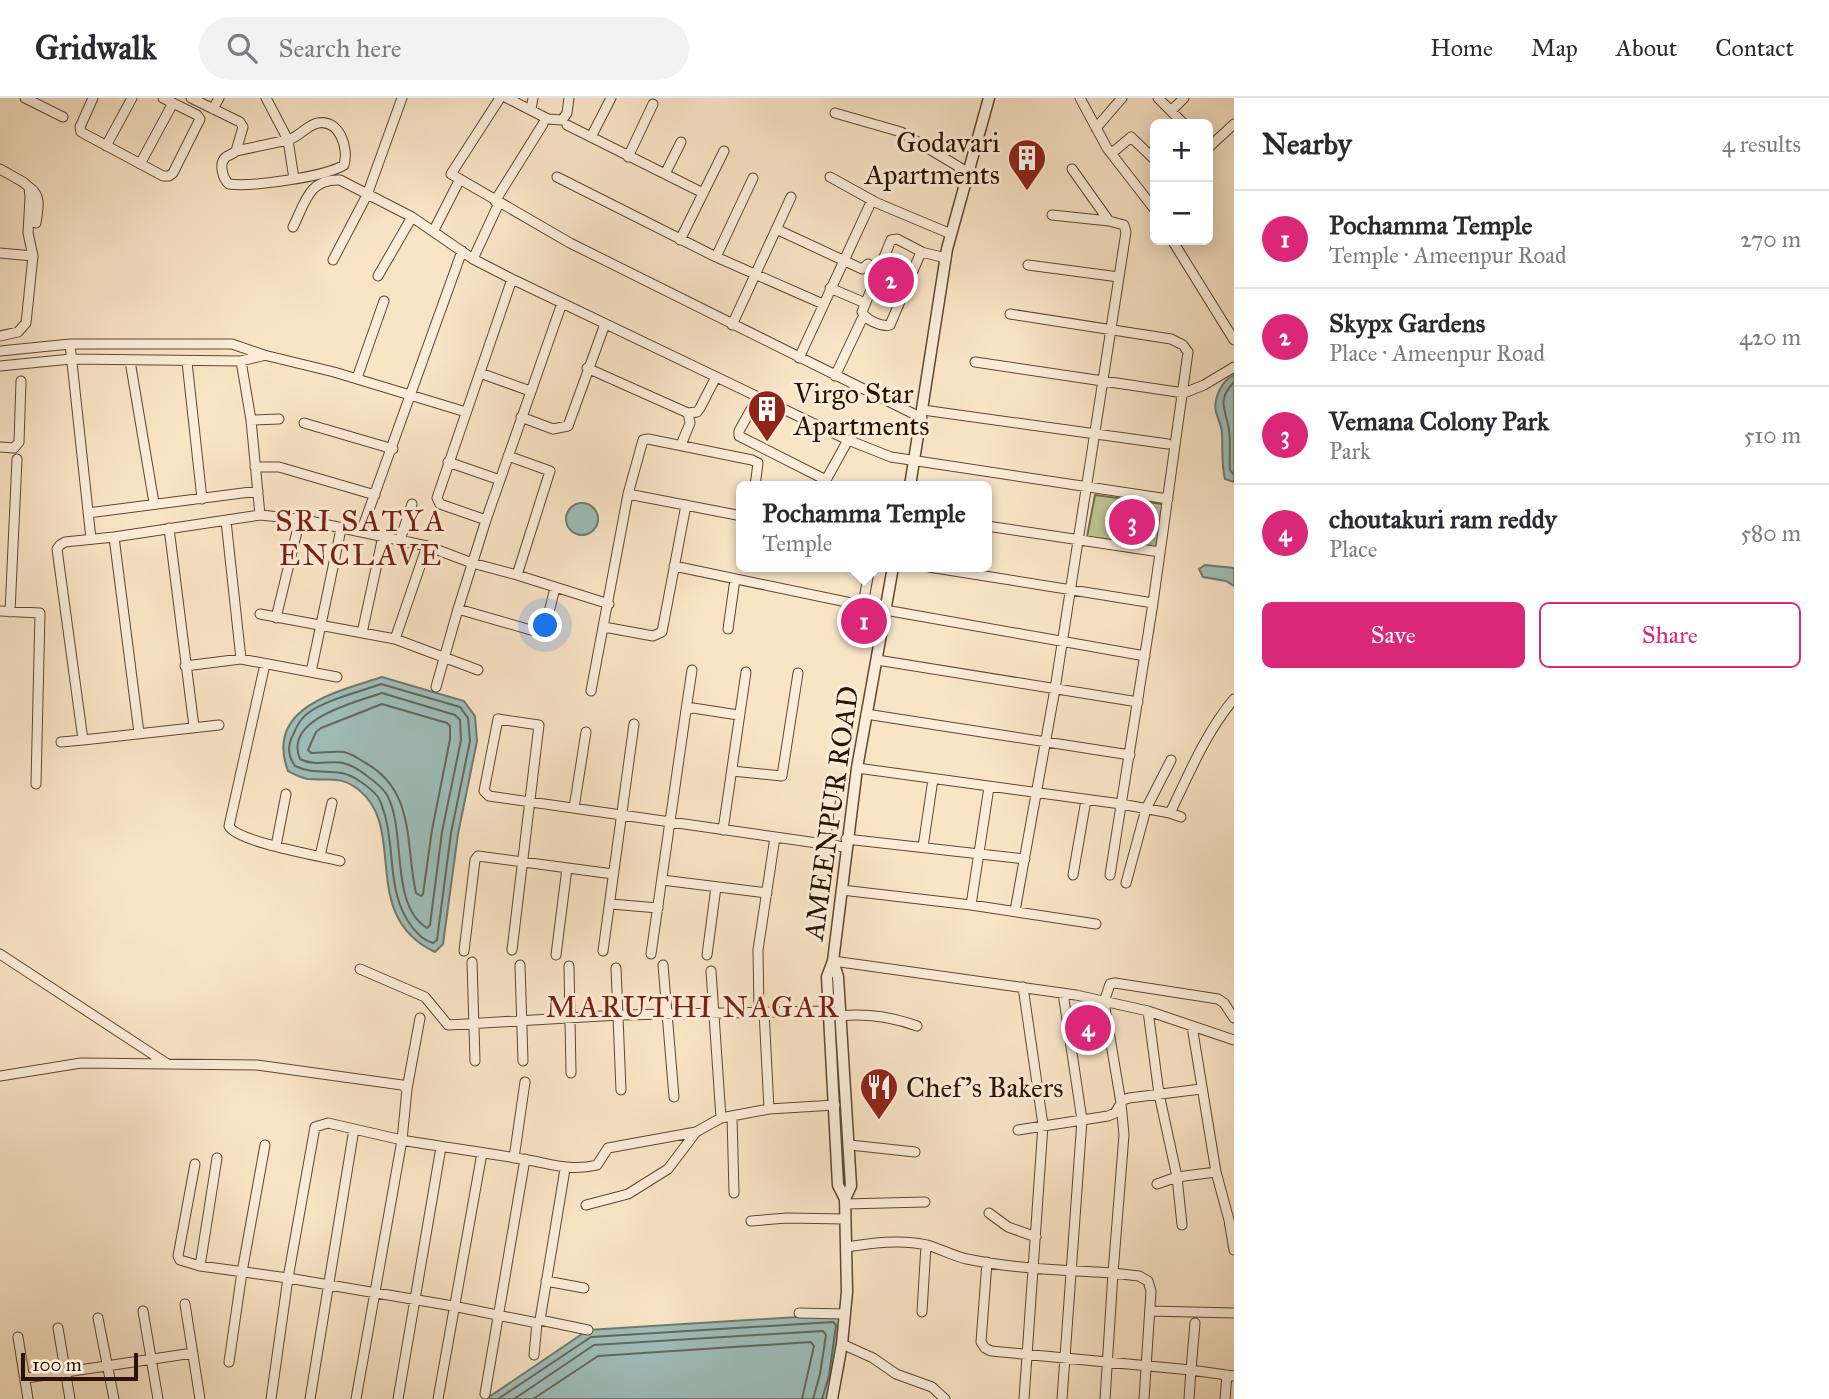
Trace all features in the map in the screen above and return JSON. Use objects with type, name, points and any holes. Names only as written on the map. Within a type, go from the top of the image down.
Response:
[{"type":"street","points":[[25,98],[37,101],[63,117]]},
{"type":"street","points":[[93,98],[79,130],[82,134],[166,177],[173,173],[200,121],[197,115],[163,98]]},
{"type":"street","points":[[106,146],[132,98]]},
{"type":"street","points":[[191,98],[242,124],[243,133],[236,151]]},
{"type":"street","points":[[213,109],[219,98]]},
{"type":"street","points":[[266,98],[288,140],[294,179]]},
{"type":"street","points":[[332,260],[367,194],[402,98]]},
{"type":"street","points":[[434,230],[455,176],[500,98]]},
{"type":"street","points":[[507,98],[548,119],[562,120],[567,113],[569,98]]},
{"type":"street","points":[[531,109],[533,98]]},
{"type":"street","points":[[591,137],[611,98]]},
{"type":"street","points":[[911,481],[946,258],[989,98]]},
{"type":"street","points":[[1080,98],[1112,153],[1150,199]]},
{"type":"street","points":[[1096,128],[1122,98]]},
{"type":"street","points":[[1158,98],[1179,119]]},
{"type":"street","points":[[1171,111],[1184,98]]},
{"type":"street","points":[[140,164],[173,103]]},
{"type":"street","points":[[628,157],[653,104]]},
{"type":"street","points":[[835,113],[901,132],[969,173]]},
{"type":"street","points":[[293,227],[314,181],[344,165],[346,160],[341,134],[321,123],[288,140],[236,151],[224,158],[223,178],[229,184],[294,179],[314,181],[340,180],[412,217],[473,258],[512,279],[848,440],[891,457],[1168,499]]},
{"type":"street","points":[[473,258],[497,202],[543,124]]},
{"type":"street","points":[[1213,143],[1234,124]]},
{"type":"street","points":[[567,125],[703,193]]},
{"type":"street","points":[[271,144],[280,127]]},
{"type":"street","points":[[1112,153],[1131,137],[1150,155]]},
{"type":"street","points":[[665,174],[681,142]]},
{"type":"street","points":[[680,240],[724,151]]},
{"type":"street","points":[[0,169],[23,182],[38,195],[36,223]]},
{"type":"street","points":[[1072,169],[1109,221]]},
{"type":"street","points":[[455,176],[570,243],[835,376],[922,414],[1168,444]]},
{"type":"street","points":[[557,177],[680,240],[823,304]]},
{"type":"street","points":[[830,177],[872,200],[951,234]]},
{"type":"street","points":[[716,257],[753,178]]},
{"type":"street","points":[[0,336],[18,332],[26,323],[33,256],[28,233],[29,187]]},
{"type":"street","points":[[732,325],[791,197]]},
{"type":"street","points":[[799,358],[872,200]]},
{"type":"street","points":[[1015,911],[1055,689],[1126,232],[1124,225],[1109,221],[1052,215]]},
{"type":"street","points":[[378,276],[412,217]]},
{"type":"street","points":[[776,229],[862,269],[868,264]]},
{"type":"street","points":[[922,252],[890,325],[884,326],[865,316],[862,312],[865,303],[891,240],[897,239],[922,252],[946,258]]},
{"type":"street","points":[[1175,245],[1234,340]]},
{"type":"street","points":[[361,532],[462,251]]},
{"type":"street","points":[[0,253],[33,256]]},
{"type":"street","points":[[1028,265],[1119,276]]},
{"type":"street","points":[[486,520],[440,504],[437,498],[512,279]]},
{"type":"street","points":[[830,288],[865,303]]},
{"type":"street","points":[[357,378],[384,301]]},
{"type":"street","points":[[436,687],[486,520],[562,303]]},
{"type":"street","points":[[1010,314],[1171,339],[1183,345],[1188,352],[1153,603],[1110,875]]},
{"type":"street","points":[[835,376],[862,319]]},
{"type":"street","points":[[521,418],[553,429],[568,426],[587,368],[606,324]]},
{"type":"street","points":[[0,351],[70,344],[232,344],[264,355],[357,378],[466,412]]},
{"type":"street","points":[[70,344],[91,539]]},
{"type":"street","points":[[0,366],[71,359],[241,361],[264,355]]},
{"type":"street","points":[[130,361],[154,503]]},
{"type":"street","points":[[241,361],[251,419],[260,515]]},
{"type":"street","points":[[187,362],[202,499]]},
{"type":"street","points":[[975,362],[1184,393],[1234,367]]},
{"type":"street","points":[[587,368],[688,413],[696,412],[700,408],[716,377]]},
{"type":"street","points":[[480,373],[530,391]]},
{"type":"street","points":[[0,447],[14,448],[19,442],[21,381]]},
{"type":"street","points":[[758,397],[739,431],[739,436],[822,481]]},
{"type":"street","points":[[681,446],[690,423],[688,413]]},
{"type":"street","points":[[251,419],[279,419]]},
{"type":"street","points":[[304,423],[393,449]]},
{"type":"street","points":[[591,691],[628,494],[643,440],[752,460],[758,463],[756,481]]},
{"type":"street","points":[[827,481],[848,440]]},
{"type":"street","points":[[508,456],[550,471],[517,575]]},
{"type":"street","points":[[17,459],[5,612],[40,614],[36,784]]},
{"type":"street","points":[[448,462],[500,480]]},
{"type":"street","points":[[256,467],[279,467],[375,495]]},
{"type":"street","points":[[88,513],[258,491]]},
{"type":"street","points":[[628,494],[736,515]]},
{"type":"street","points":[[400,540],[412,504]]},
{"type":"street","points":[[604,627],[653,636],[662,632],[686,505]]},
{"type":"street","points":[[83,740],[57,550],[65,542],[260,515],[300,519],[427,547],[609,604]]},
{"type":"street","points":[[275,618],[300,519]]},
{"type":"street","points":[[226,521],[241,659]]},
{"type":"street","points":[[992,527],[1160,552]]},
{"type":"street","points":[[169,528],[194,727]]},
{"type":"street","points":[[311,672],[341,529]]},
{"type":"street","points":[[362,633],[383,536]]},
{"type":"street","points":[[114,537],[139,733]]},
{"type":"street","points":[[395,639],[427,547]]},
{"type":"street","points":[[674,566],[885,610],[1145,656]]},
{"type":"street","points":[[863,604],[869,572]]},
{"type":"street","name":"AMEENPUR ROAD","points":[[832,1399],[845,1314],[845,1202],[851,1186],[838,977],[833,961],[857,768],[892,572]]},
{"type":"street","points":[[960,572],[1153,603]]},
{"type":"street","points":[[729,629],[736,579]]},
{"type":"street","points":[[458,608],[538,632],[545,628],[555,589]]},
{"type":"street","points":[[260,614],[395,639],[478,670]]},
{"type":"street","points":[[185,666],[241,659],[337,677]]},
{"type":"street","points":[[877,660],[1138,702]]},
{"type":"street","points":[[265,664],[229,826],[235,834],[340,861]]},
{"type":"street","points":[[651,954],[692,670]]},
{"type":"street","points":[[723,830],[746,672]]},
{"type":"street","points":[[732,771],[782,776],[799,673]]},
{"type":"street","points":[[1170,813],[1195,761],[1222,713],[1234,699]]},
{"type":"street","points":[[686,710],[693,708],[738,715]]},
{"type":"street","points":[[866,714],[1130,755]]},
{"type":"street","points":[[512,950],[523,861],[530,802],[539,725],[498,719],[484,791],[489,796],[530,802],[574,808],[621,815],[671,822],[723,830],[825,844],[923,847],[1025,859]]},
{"type":"street","points":[[603,951],[634,724]]},
{"type":"street","points":[[61,742],[219,725]]},
{"type":"street","points":[[574,808],[586,732]]},
{"type":"street","points":[[1126,883],[1146,809],[1171,760]]},
{"type":"street","points":[[857,768],[1121,804],[1181,817]]},
{"type":"street","points":[[923,847],[933,779]]},
{"type":"street","points":[[971,905],[989,787]]},
{"type":"street","points":[[825,844],[832,788]]},
{"type":"street","points":[[276,846],[286,794]]},
{"type":"street","points":[[1073,875],[1086,800]]},
{"type":"street","points":[[320,856],[332,803]]},
{"type":"street","points":[[769,1109],[758,950],[775,837]]},
{"type":"street","points":[[464,951],[476,857],[480,855],[613,874]]},
{"type":"street","points":[[556,955],[567,867]]},
{"type":"street","points":[[662,880],[767,893]]},
{"type":"street","points":[[707,955],[716,887]]},
{"type":"street","points":[[842,890],[1015,911],[1096,925]]},
{"type":"street","points":[[611,904],[658,908]]},
{"type":"street","points":[[0,954],[167,1064]]},
{"type":"street","points":[[925,1202],[845,1202],[838,1185],[827,976],[833,961],[1063,993],[1148,1011],[1234,1041]]},
{"type":"street","points":[[472,962],[475,1061]]},
{"type":"street","points":[[520,965],[523,1061]]},
{"type":"street","points":[[663,965],[674,1097]]},
{"type":"street","points":[[569,966],[571,1073]]},
{"type":"street","points":[[616,968],[621,1090]]},
{"type":"street","points":[[360,969],[425,997],[448,1026],[619,1014],[829,1011]]},
{"type":"street","points":[[711,971],[721,1118]]},
{"type":"street","points":[[1105,1399],[1124,1135],[1104,1002],[1107,987],[1115,983],[1218,999],[1234,1018]]},
{"type":"street","points":[[1023,987],[1043,1125],[1024,1399]]},
{"type":"street","points":[[1062,1399],[1082,1120],[1063,993]]},
{"type":"street","points":[[1148,1011],[1159,1094],[1177,1177],[1182,1225]]},
{"type":"street","points":[[840,1016],[882,1016],[917,1026]]},
{"type":"street","points":[[356,1399],[402,1140],[407,1089],[420,1018]]},
{"type":"street","points":[[1192,1026],[1216,1172],[1234,1250]]},
{"type":"street","points":[[0,1076],[81,1063],[257,1065],[402,1085],[407,1089]]},
{"type":"street","points":[[514,1158],[525,1082]]},
{"type":"street","points":[[1018,1129],[1115,1113],[1121,1103],[1129,1098],[1201,1089]]},
{"type":"street","points":[[271,1399],[288,1278],[315,1126],[328,1123],[402,1140],[525,1159],[565,1169],[597,1165],[608,1148],[696,1132],[721,1118],[769,1109],[835,1105]]},
{"type":"street","points":[[732,1116],[734,1193]]},
{"type":"street","points":[[310,1399],[354,1129]]},
{"type":"street","points":[[586,1205],[628,1194],[668,1169],[696,1132]]},
{"type":"street","points":[[836,1138],[915,1152]]},
{"type":"street","points":[[229,1362],[265,1145]]},
{"type":"street","points":[[398,1399],[441,1147]]},
{"type":"street","points":[[438,1399],[482,1153]]},
{"type":"street","points":[[200,1266],[217,1158]]},
{"type":"street","points":[[485,1394],[525,1159]]},
{"type":"street","points":[[195,1164],[178,1256],[183,1263],[288,1278],[588,1330]]},
{"type":"street","points":[[534,1355],[565,1169]]},
{"type":"street","points":[[1157,1184],[1177,1177],[1216,1172]]},
{"type":"street","points":[[989,1213],[1008,1227],[1036,1237]]},
{"type":"street","points":[[751,1221],[845,1219]]},
{"type":"street","points":[[846,1247],[874,1242],[903,1242],[926,1245],[967,1259],[987,1262],[1139,1276],[1148,1281],[1151,1291],[1144,1399]]},
{"type":"street","points":[[922,1312],[926,1245]]},
{"type":"street","points":[[987,1262],[981,1342],[990,1351],[1231,1375],[1225,1399]]},
{"type":"street","points":[[545,1281],[584,1288]]},
{"type":"street","points":[[185,1304],[200,1399]]},
{"type":"street","points":[[143,1311],[158,1399]]},
{"type":"street","points":[[1150,1311],[1234,1313]]},
{"type":"street","points":[[799,1312],[845,1314]]},
{"type":"street","points":[[98,1318],[114,1399]]},
{"type":"street","points":[[1189,1399],[1195,1323]]},
{"type":"street","points":[[58,1328],[70,1399]]},
{"type":"street","points":[[18,1337],[28,1399]]},
{"type":"street","points":[[842,1345],[873,1358],[896,1374],[932,1387],[945,1399]]},
{"type":"street","points":[[26,1378],[194,1353]]},
{"type":"green space","points":[[1095,495],[1163,504],[1159,549],[1087,537]]},
{"type":"water","points":[[1234,375],[1234,482],[1225,479],[1222,431],[1215,407],[1222,385]]},
{"type":"water","points":[[582,503],[593,508],[598,519],[593,530],[582,535],[571,530],[566,519],[571,508]]},
{"type":"water","points":[[1205,565],[1234,568],[1234,586],[1226,581],[1203,577],[1199,569]]},
{"type":"water","points":[[382,677],[464,701],[475,716],[477,741],[458,834],[443,944],[435,952],[412,936],[398,917],[390,895],[381,827],[373,807],[359,790],[346,782],[305,778],[288,771],[283,749],[286,731],[295,717],[309,706],[326,696]]},
{"type":"water","points":[[845,1314],[828,1399],[486,1399],[588,1330]]},
{"type":"place","name":"Godavari Apartments","points":[[1027,192]]},
{"type":"place","name":"Skypx Gardens","points":[[891,280]]},
{"type":"place","name":"Virgo Star Apartments","points":[[767,443]]},
{"type":"place","name":"Vemana Colony Park","points":[[1132,522]]},
{"type":"place","name":"Pochamma Temple","points":[[864,621]]},
{"type":"place","name":"choutakuri ram reddy","points":[[1088,1028]]},
{"type":"place","name":"Chef's Bakers","points":[[879,1121]]},
{"type":"district","name":"SRI SATYA ENCLAVE","points":[[361,538]]},
{"type":"district","name":"MARUTHI NAGAR","points":[[693,1007]]}]
